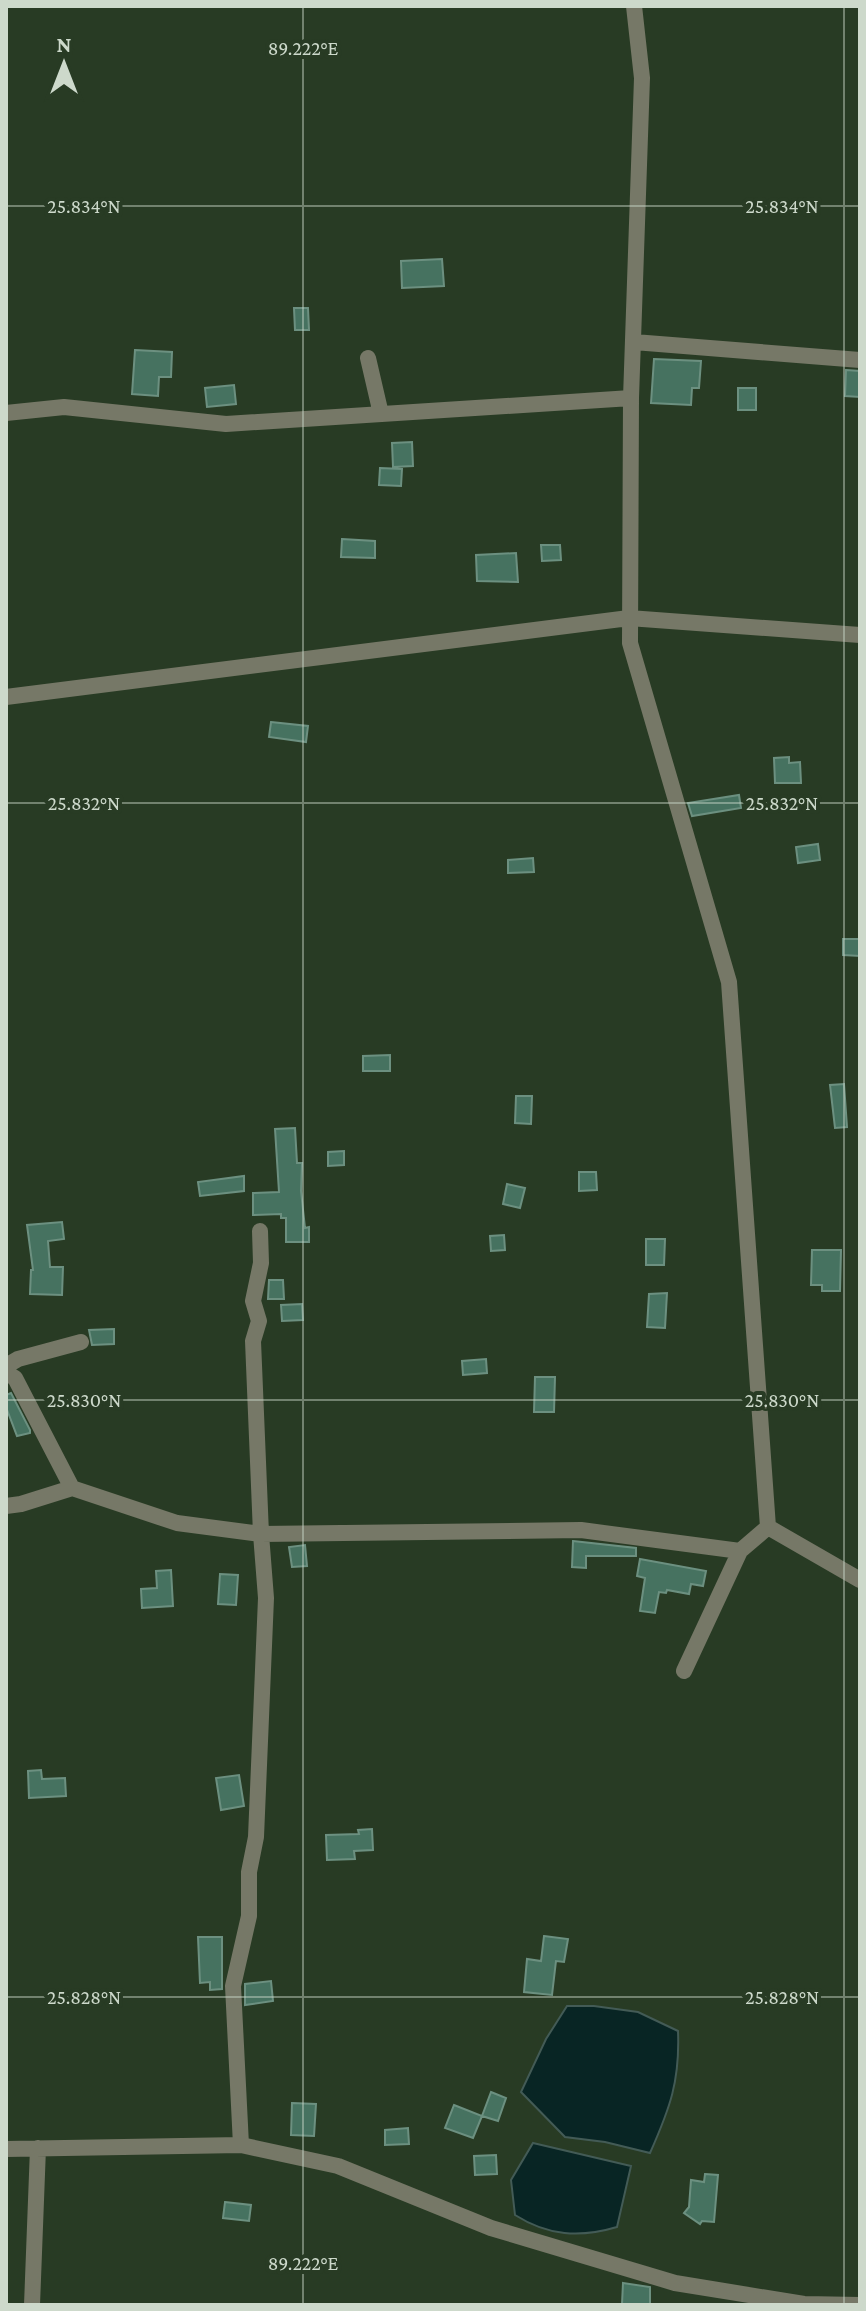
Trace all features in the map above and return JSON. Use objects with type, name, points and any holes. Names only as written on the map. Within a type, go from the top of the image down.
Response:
[{"type":"street","points":[[634,6],[642,78],[631,398],[630,643],[729,982],[768,1527]]},
{"type":"street","points":[[634,342],[860,360]]},
{"type":"street","points":[[368,358],[381,414]]},
{"type":"street","points":[[6,413],[64,407],[226,424],[631,398]]},
{"type":"street","points":[[6,697],[629,618],[860,635]]},
{"type":"street","points":[[241,2145],[233,1986],[249,1916],[249,1872],[256,1837],[266,1598],[253,1341],[259,1321],[253,1301],[261,1263],[260,1231]]},
{"type":"street","points":[[6,1366],[18,1359],[81,1342]]},
{"type":"street","points":[[6,1373],[15,1378],[72,1488]]},
{"type":"street","points":[[6,1506],[72,1488],[177,1523],[261,1534],[581,1530],[740,1551]]},
{"type":"street","points":[[684,1671],[740,1551],[768,1527]]},
{"type":"street","points":[[768,1527],[860,1580]]},
{"type":"street","points":[[6,2149],[241,2145],[338,2166],[491,2228],[675,2283],[804,2304],[860,2305]]},
{"type":"street","points":[[32,2305],[38,2148]]},
{"type":"water","points":[[567,2006],[638,2012],[678,2031],[672,2094],[650,2153],[605,2142],[565,2137],[521,2092],[546,2039]]},
{"type":"water","points":[[533,2143],[631,2166],[617,2227],[590,2233],[564,2233],[540,2227],[515,2215],[511,2180]]},
{"type":"building","points":[[442,259],[444,286],[402,288],[401,261]]},
{"type":"building","points":[[294,308],[308,308],[309,330],[295,330]]},
{"type":"building","points":[[135,350],[172,352],[171,377],[159,377],[158,396],[132,394]]},
{"type":"building","points":[[654,359],[701,361],[699,388],[692,388],[691,405],[651,403]]},
{"type":"building","points":[[846,370],[860,371],[860,397],[845,396]]},
{"type":"building","points":[[234,385],[236,404],[207,407],[205,388]]},
{"type":"building","points":[[738,388],[756,388],[756,410],[738,410]]},
{"type":"building","points":[[412,442],[413,466],[393,467],[392,443]]},
{"type":"building","points":[[380,468],[402,469],[401,486],[379,485]]},
{"type":"building","points":[[342,539],[375,541],[375,558],[341,557]]},
{"type":"building","points":[[541,545],[560,545],[561,560],[542,561]]},
{"type":"building","points":[[516,553],[518,582],[477,581],[476,555]]},
{"type":"building","points":[[271,722],[308,726],[306,742],[269,737]]},
{"type":"building","points":[[789,757],[789,763],[800,762],[801,783],[775,783],[774,758]]},
{"type":"building","points":[[739,795],[741,808],[692,816],[688,803]]},
{"type":"building","points":[[818,844],[820,860],[798,863],[796,847]]},
{"type":"building","points":[[533,858],[534,872],[508,873],[508,860]]},
{"type":"building","points":[[843,939],[860,939],[860,956],[843,955]]},
{"type":"building","points":[[390,1055],[390,1071],[363,1071],[363,1056]]},
{"type":"building","points":[[844,1084],[847,1127],[835,1128],[830,1085]]},
{"type":"building","points":[[516,1096],[532,1096],[531,1124],[515,1123]]},
{"type":"building","points":[[295,1128],[297,1163],[302,1163],[301,1191],[309,1242],[286,1242],[286,1218],[281,1218],[281,1214],[253,1215],[253,1193],[279,1192],[275,1129]]},
{"type":"building","points":[[344,1151],[344,1165],[328,1166],[328,1152]]},
{"type":"building","points":[[579,1172],[596,1172],[597,1190],[579,1191]]},
{"type":"building","points":[[244,1176],[244,1191],[200,1196],[198,1182]]},
{"type":"building","points":[[507,1184],[525,1188],[520,1208],[503,1204]]},
{"type":"building","points":[[62,1222],[64,1239],[48,1241],[50,1267],[63,1267],[62,1295],[30,1294],[33,1270],[27,1225]]},
{"type":"building","points":[[504,1235],[505,1250],[491,1251],[490,1236]]},
{"type":"building","points":[[646,1239],[665,1239],[664,1265],[646,1265]]},
{"type":"building","points":[[812,1250],[841,1250],[840,1291],[822,1291],[822,1285],[811,1285]]},
{"type":"building","points":[[269,1280],[283,1280],[284,1299],[268,1299]]},
{"type":"building","points":[[667,1293],[665,1328],[647,1327],[649,1294]]},
{"type":"building","points":[[302,1304],[303,1320],[282,1321],[281,1305]]},
{"type":"building","points":[[114,1329],[114,1344],[92,1345],[89,1330]]},
{"type":"building","points":[[486,1359],[487,1373],[463,1375],[462,1361]]},
{"type":"building","points":[[535,1377],[555,1377],[554,1412],[534,1412]]},
{"type":"building","points":[[11,1393],[30,1433],[17,1436],[6,1407],[6,1395]]},
{"type":"building","points":[[573,1541],[636,1548],[636,1556],[586,1556],[586,1568],[572,1567]]},
{"type":"building","points":[[305,1545],[307,1566],[292,1567],[289,1547]]},
{"type":"building","points":[[640,1559],[706,1571],[703,1586],[691,1584],[689,1594],[667,1590],[666,1593],[659,1592],[655,1613],[640,1611],[645,1578],[637,1576]]},
{"type":"building","points":[[171,1570],[173,1606],[142,1608],[141,1589],[157,1588],[156,1571]]},
{"type":"building","points":[[220,1574],[238,1575],[236,1605],[218,1604]]},
{"type":"building","points":[[41,1770],[42,1779],[65,1778],[66,1796],[29,1798],[28,1771]]},
{"type":"building","points":[[239,1775],[244,1806],[221,1810],[216,1778]]},
{"type":"building","points":[[372,1829],[373,1850],[354,1851],[355,1859],[327,1860],[326,1835],[359,1834],[358,1830]]},
{"type":"building","points":[[544,1936],[568,1939],[564,1962],[556,1961],[552,1995],[524,1992],[527,1959],[541,1961]]},
{"type":"building","points":[[198,1937],[222,1937],[222,1989],[210,1990],[210,1982],[200,1983]]},
{"type":"building","points":[[271,1981],[273,2001],[245,2005],[245,1984]]},
{"type":"building","points":[[491,2092],[506,2098],[498,2121],[482,2116]]},
{"type":"building","points":[[292,2103],[316,2104],[314,2136],[291,2135]]},
{"type":"building","points":[[454,2105],[482,2116],[473,2138],[445,2128]]},
{"type":"building","points":[[408,2128],[409,2144],[385,2145],[385,2130]]},
{"type":"building","points":[[496,2155],[497,2174],[475,2175],[474,2156]]},
{"type":"building","points":[[705,2174],[718,2175],[714,2222],[702,2221],[700,2224],[684,2213],[689,2207],[691,2180],[704,2182]]},
{"type":"building","points":[[225,2202],[251,2205],[249,2221],[223,2218]]},
{"type":"building","points":[[623,2283],[650,2287],[650,2305],[622,2304]]}]
